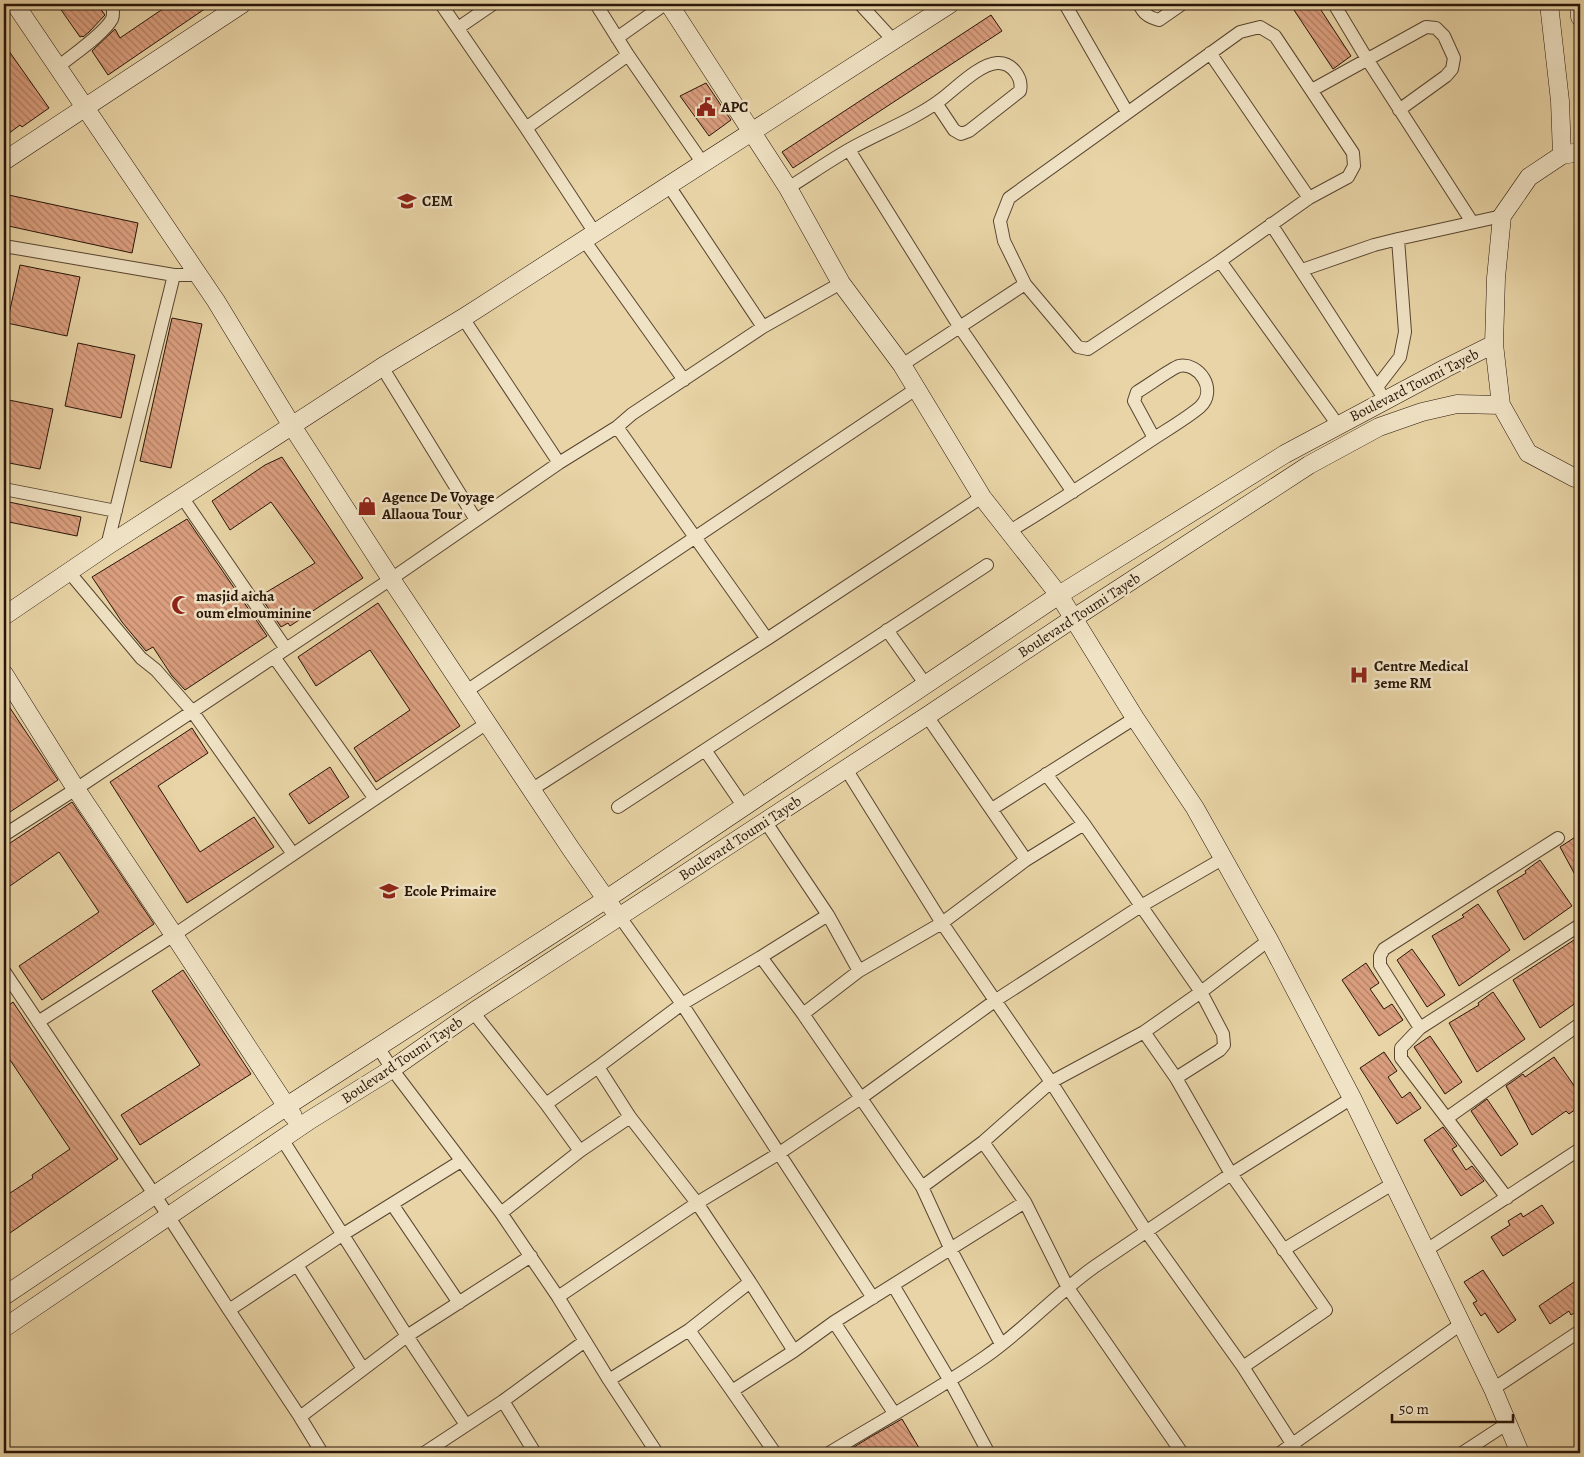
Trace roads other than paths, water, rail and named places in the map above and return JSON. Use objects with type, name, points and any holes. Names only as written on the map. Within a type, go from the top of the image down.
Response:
[{"type":"main road","points":[[15,4],[216,301],[292,426],[465,692],[605,900],[620,916]]},
{"type":"main road","points":[[4,161],[242,4]]},
{"type":"main road","points":[[669,4],[788,188],[841,283],[902,365],[982,497],[1010,530],[1059,595],[1135,718],[1195,808],[1269,940],[1352,1098],[1493,1389],[1520,1453]]},
{"type":"main road","points":[[4,616],[107,546],[382,367],[463,318],[669,186],[702,162],[950,4]]},
{"type":"main road","points":[[1549,4],[1560,101],[1562,155]]},
{"type":"main road","points":[[1579,4],[1580,17]]},
{"type":"main road","points":[[1579,481],[1528,452],[1501,405],[1494,344],[1496,278],[1502,216],[1529,177],[1562,155],[1580,152]]},
{"type":"main road","name":"Boulevard Toumi Tayeb","points":[[4,1296],[287,1106],[605,900],[1059,595],[1285,454],[1338,425],[1381,394],[1494,344]]},
{"type":"main road","name":"Boulevard Toumi Tayeb","points":[[5,1326],[300,1127],[392,1069],[473,1012],[1309,465],[1379,427],[1422,412],[1457,404],[1501,405]]},
{"type":"main road","points":[[4,674],[76,789],[300,1127]]},
{"type":"street","points":[[58,67],[112,20],[114,13],[112,4]]},
{"type":"street","points":[[442,4],[526,128],[589,236],[684,380]]},
{"type":"street","points":[[458,28],[493,4]]},
{"type":"street","points":[[596,4],[628,55],[702,162]]},
{"type":"street","points":[[617,38],[665,4]]},
{"type":"street","points":[[860,4],[893,40]]},
{"type":"street","points":[[1065,4],[1127,112]]},
{"type":"street","points":[[1139,4],[1143,12],[1149,17],[1159,20],[1182,4]]},
{"type":"street","points":[[1334,4],[1399,110],[1472,222]]},
{"type":"street","points":[[1260,27],[1275,36],[1353,153],[1354,166],[1348,177],[1309,198],[1220,261],[1088,348],[1078,347],[1025,284],[1004,241],[1000,221],[1008,198],[1210,53],[1240,32],[1260,27]]},
{"type":"street","points":[[1312,90],[1426,27],[1436,28],[1444,36],[1454,58],[1452,69],[1446,76],[1399,110]]},
{"type":"street","points":[[1210,53],[1309,198]]},
{"type":"street","points":[[526,128],[628,55]]},
{"type":"street","points":[[788,188],[849,150],[936,104],[973,74],[996,63],[1008,65],[1019,77],[1022,85],[1020,91],[969,132],[961,134],[954,130],[936,104]]},
{"type":"street","points":[[849,150],[959,326],[1073,492]]},
{"type":"street","points":[[669,186],[763,327]]},
{"type":"street","points":[[1302,270],[1398,238],[1502,216]]},
{"type":"street","points":[[1271,224],[1381,394],[1400,358],[1405,332],[1398,238]]},
{"type":"street","points":[[4,246],[174,275],[198,276]]},
{"type":"street","points":[[1220,261],[1338,425]]},
{"type":"street","points":[[107,546],[174,275]]},
{"type":"street","points":[[4,835],[391,580],[559,463],[617,427],[632,414],[763,327],[841,283]]},
{"type":"street","points":[[902,365],[1025,284]]},
{"type":"street","points":[[463,318],[559,463]]},
{"type":"street","points":[[1010,530],[1073,492],[1154,438],[1201,406],[1208,398],[1209,389],[1199,373],[1190,367],[1179,366],[1138,392],[1135,396],[1134,401],[1154,438]]},
{"type":"street","points":[[382,367],[476,520]]},
{"type":"street","points":[[465,692],[916,389]]},
{"type":"street","points":[[617,427],[767,639]]},
{"type":"street","points":[[4,489],[116,511]]},
{"type":"street","points":[[182,497],[286,649]]},
{"type":"street","points":[[531,790],[767,639],[982,497]]},
{"type":"street","points":[[618,807],[987,565]]},
{"type":"street","points":[[69,572],[141,658],[156,670],[192,711],[293,854]]},
{"type":"street","points":[[887,630],[926,685]]},
{"type":"street","points":[[274,657],[375,798]]},
{"type":"street","points":[[927,716],[1026,860]]},
{"type":"street","points":[[992,809],[1135,718]]},
{"type":"street","points":[[38,1022],[174,935],[487,723]]},
{"type":"street","points":[[705,750],[744,807]]},
{"type":"street","points":[[846,769],[942,923],[1051,1082],[1146,1231],[1244,1367],[1296,1449]]},
{"type":"street","points":[[1046,774],[1084,824],[1201,992],[1223,1034],[1225,1040],[1220,1050],[1176,1078]]},
{"type":"street","points":[[765,821],[828,914],[859,971]]},
{"type":"street","points":[[803,1014],[859,971],[942,923],[1026,860],[1084,824]]},
{"type":"street","points":[[1420,1028],[1380,964],[1380,956],[1384,949],[1558,838]]},
{"type":"street","points":[[558,1297],[697,1203],[778,1154],[862,1098],[996,1000],[1141,906],[1224,858]]},
{"type":"street","points":[[546,1104],[682,1004],[828,914]]},
{"type":"street","points":[[620,916],[682,1004],[873,1298]]},
{"type":"street","points":[[1507,1198],[1402,1058],[1401,1048],[1420,1028],[1580,924]]},
{"type":"street","points":[[922,1187],[983,1142],[1051,1082],[1144,1032],[1201,992],[1269,940]]},
{"type":"street","points":[[761,957],[862,1098],[922,1187],[951,1250],[1001,1344]]},
{"type":"street","points":[[4,971],[154,1194],[300,1416],[322,1453]]},
{"type":"street","points":[[473,1012],[546,1104],[580,1151]]},
{"type":"street","points":[[1447,1118],[1580,1024]]},
{"type":"street","points":[[1144,1032],[1176,1078],[1231,1174],[1326,1310],[1244,1367]]},
{"type":"street","points":[[378,1047],[392,1069],[501,1212],[558,1297],[608,1380],[657,1453]]},
{"type":"street","points":[[598,1067],[630,1117],[697,1203],[794,1351]]},
{"type":"street","points":[[829,1453],[950,1381],[987,1356],[1094,1266],[1231,1174],[1352,1098]]},
{"type":"street","points":[[501,1212],[580,1151],[630,1117]]},
{"type":"street","points":[[282,1139],[466,1425]]},
{"type":"street","points":[[983,1142],[1025,1202],[1068,1288],[1182,1453]]},
{"type":"street","points":[[1425,1251],[1580,1150]]},
{"type":"street","points":[[229,1310],[342,1235],[461,1161]]},
{"type":"street","points":[[1283,1250],[1394,1183]]},
{"type":"street","points":[[732,1391],[794,1351],[834,1322],[1025,1202]]},
{"type":"street","points":[[392,1204],[459,1303]]},
{"type":"street","points":[[300,1416],[407,1336],[531,1256]]},
{"type":"street","points":[[298,1265],[363,1369]]},
{"type":"street","points":[[608,1380],[689,1330],[750,1282]]},
{"type":"street","points":[[893,1285],[950,1381],[987,1450]]},
{"type":"street","points":[[834,1322],[894,1413]]},
{"type":"street","points":[[1280,1453],[1296,1449],[1461,1324]]},
{"type":"street","points":[[689,1330],[776,1453]]},
{"type":"street","points":[[1493,1389],[1580,1331]]},
{"type":"street","points":[[424,1453],[503,1401],[585,1341]]},
{"type":"street","points":[[503,1401],[535,1453]]},
{"type":"street","points":[[1462,1453],[1508,1423]]},
{"type":"place","name":"APC","points":[[706,107]]},
{"type":"place","name":"CEM","points":[[407,201]]},
{"type":"place","name":"Agence De Voyage Allaoua Tour","points":[[367,506]]},
{"type":"place","name":"masjid aicha oum elmouminine","points":[[181,605]]},
{"type":"place","name":"Centre Medical 3eme RM","points":[[1359,675]]},
{"type":"place","name":"Ecole Primaire","points":[[389,891]]}]
